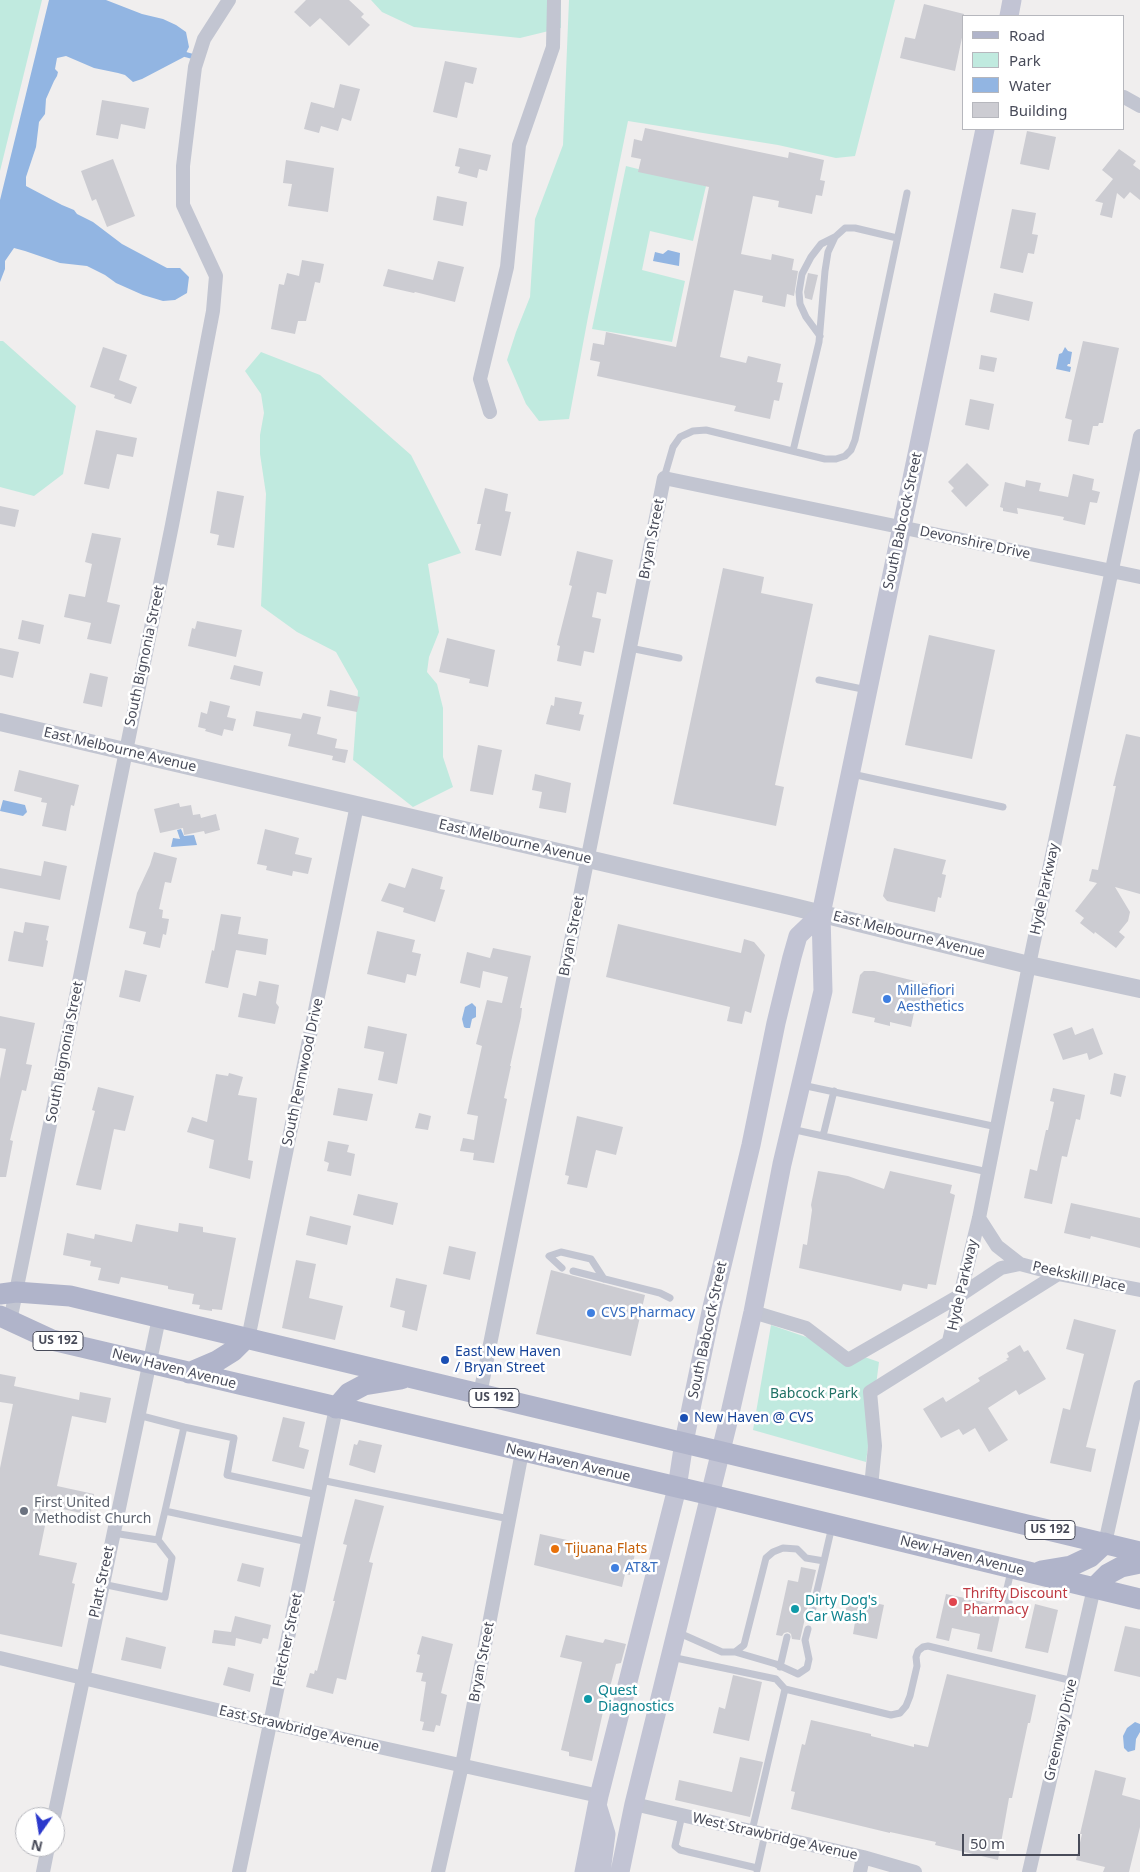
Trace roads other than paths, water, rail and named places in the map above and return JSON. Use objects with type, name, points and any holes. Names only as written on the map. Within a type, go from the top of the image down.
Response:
[{"type":"main road","points":[[1009,15],[1012,0]]},
{"type":"main road","name":"South Babcock Street","points":[[620,1872],[634,1804],[722,1451],[753,1312],[790,1129],[823,990],[820,914],[985,130]]},
{"type":"main road","name":"South Babcock Street","points":[[584,1872],[598,1801],[677,1488],[684,1442],[712,1307],[751,1145],[776,1023],[798,936],[820,914]]},
{"type":"main road","name":"US 192","points":[[8,1293],[70,1296],[1140,1552]]},
{"type":"main road","name":"New Haven Avenue","points":[[5,1319],[52,1340],[711,1495],[1140,1599]]},
{"type":"main road","points":[[189,1373],[217,1361],[233,1351],[246,1339]]},
{"type":"main road","points":[[336,1408],[349,1393],[364,1385],[413,1378]]},
{"type":"main road","points":[[1021,1570],[1071,1566],[1090,1557],[1105,1543]]},
{"type":"main road","points":[[1094,1588],[1108,1574],[1121,1567],[1140,1563]]},
{"type":"main road","points":[[598,1801],[606,1834],[601,1872]]},
{"type":"street","name":"South Bignonia Street","points":[[5,1319],[8,1293],[172,525],[213,311],[216,276],[183,205],[183,166],[195,68],[204,38],[229,0]]},
{"type":"street","points":[[490,412],[480,379],[508,267],[519,144],[553,47],[554,0]]},
{"type":"street","points":[[1125,98],[1140,106]]},
{"type":"street","name":"Hyde Parkway","points":[[949,1341],[979,1218],[1029,965],[1140,436]]},
{"type":"street","name":"Devonshire Drive","points":[[664,478],[1140,577]]},
{"type":"street","name":"Bryan Street","points":[[480,1394],[664,478]]},
{"type":"street","name":"East Melbourne Avenue","points":[[0,722],[588,859],[1029,965],[1140,989]]},
{"type":"street","name":"South Pennwood Drive","points":[[246,1339],[358,805]]},
{"type":"street","name":"Peekskill Place","points":[[979,1218],[997,1246],[1020,1264],[1058,1274],[1140,1290]]},
{"type":"street","points":[[753,1312],[806,1328],[848,1360],[959,1296],[1001,1268],[1020,1264]]},
{"type":"street","points":[[871,1487],[875,1446],[870,1392],[1058,1274]]},
{"type":"street","name":"Platt Street","points":[[56,1807],[159,1318]]},
{"type":"street","points":[[1105,1543],[1140,1387]]},
{"type":"street","name":"Fletcher Street","points":[[239,1872],[336,1408]]},
{"type":"street","name":"Bryan Street","points":[[438,1872],[462,1765],[522,1452]]},
{"type":"street","name":"Greenway Drive","points":[[1029,1872],[1094,1588]]},
{"type":"street","name":"East Strawbridge Avenue","points":[[0,1658],[271,1723],[462,1765],[598,1801]]},
{"type":"street","name":"West Strawbridge Avenue","points":[[634,1804],[863,1857],[915,1872]]},
{"type":"street","points":[[43,1872],[46,1857]]},
{"type":"street","points":[[860,1872],[863,1857]]},
{"type":"lane","points":[[664,478],[673,447],[680,437],[693,431],[706,430],[825,459],[836,459],[845,456],[851,450],[855,440],[907,193]]},
{"type":"lane","points":[[820,336],[806,317],[800,304],[799,292],[802,274],[821,244],[835,237],[845,228],[855,228],[897,238]]},
{"type":"lane","points":[[793,451],[820,336],[825,271],[828,252],[835,237]]},
{"type":"lane","points":[[630,648],[679,658]]},
{"type":"lane","points":[[819,680],[867,690]]},
{"type":"lane","points":[[850,774],[1003,807]]},
{"type":"lane","points":[[801,1084],[997,1127]]},
{"type":"lane","points":[[823,1136],[834,1092]]},
{"type":"lane","points":[[790,1129],[988,1172]]},
{"type":"lane","points":[[562,1268],[549,1256],[561,1252],[592,1259],[604,1279]]},
{"type":"lane","points":[[573,1271],[660,1293],[670,1298]]},
{"type":"lane","points":[[138,1415],[234,1438],[227,1475],[318,1494]]},
{"type":"lane","points":[[158,1540],[184,1427]]},
{"type":"lane","points":[[321,1480],[510,1520]]},
{"type":"lane","points":[[165,1511],[308,1542]]},
{"type":"lane","points":[[812,1612],[832,1525]]},
{"type":"lane","points":[[102,1584],[165,1598],[172,1558],[158,1540],[113,1533]]},
{"type":"lane","points":[[734,1652],[744,1645],[766,1558],[773,1552],[783,1548],[796,1549],[806,1561],[824,1562]]},
{"type":"lane","points":[[1010,1602],[1005,1597],[1021,1570]]},
{"type":"lane","points":[[676,1632],[722,1652],[734,1652],[780,1666],[798,1674],[807,1668],[809,1659],[805,1640],[808,1629]]},
{"type":"lane","points":[[780,1666],[787,1637]]},
{"type":"lane","points":[[670,1656],[776,1679],[785,1689],[891,1715],[900,1713],[906,1706],[917,1666],[916,1657],[923,1647],[928,1646],[1073,1681]]},
{"type":"lane","points":[[682,1815],[675,1846],[680,1850],[757,1870],[758,1833],[785,1689]]},
{"type":"water","points":[[49,0],[106,0],[142,14],[163,19],[186,32],[189,47],[184,57],[133,82],[125,75],[94,68],[66,56],[57,58],[55,69],[58,72],[57,76],[46,99],[45,114],[39,122],[36,147],[26,177],[26,186],[74,210],[77,214],[93,222],[122,244],[167,268],[180,268],[189,277],[187,293],[175,300],[163,301],[143,295],[116,283],[87,266],[60,263],[14,248],[5,261],[5,269],[0,282],[0,200]]},
{"type":"water","points":[[668,250],[680,253],[679,266],[653,261],[655,252],[663,254]]},
{"type":"water","points":[[1065,347],[1068,351],[1072,352],[1070,364],[1067,366],[1071,367],[1070,372],[1056,369],[1059,354],[1062,353]]},
{"type":"water","points":[[3,800],[25,805],[27,812],[23,816],[0,811]]},
{"type":"water","points":[[181,829],[184,836],[194,835],[197,845],[171,847],[173,838],[180,839],[177,830]]},
{"type":"water","points":[[472,1003],[476,1007],[476,1017],[472,1019],[470,1028],[466,1028],[462,1019],[465,1007]]},
{"type":"water","points":[[1135,1722],[1140,1724],[1140,1732],[1136,1739],[1135,1750],[1128,1752],[1124,1748],[1123,1736],[1127,1728]]},
{"type":"waterway","points":[[180,53],[191,56]]},
{"type":"place","name":"Millefiori Aesthetics","points":[[887,999]]},
{"type":"place","name":"CVS Pharmacy","points":[[591,1313]]},
{"type":"place","name":"East New Haven / Bryan Street","points":[[445,1360]]},
{"type":"place","name":"New Haven @ CVS","points":[[684,1418]]},
{"type":"place","name":"First United Methodist Church","points":[[24,1511]]},
{"type":"place","name":"Tijuana Flats","points":[[555,1549]]},
{"type":"place","name":"AT&T","points":[[615,1568]]},
{"type":"place","name":"Thrifty Discount Pharmacy","points":[[953,1602]]},
{"type":"place","name":"Dirty Dog's Car Wash","points":[[795,1609]]},
{"type":"place","name":"Quest Diagnostics","points":[[588,1699]]},
{"type":"park label","name":"Babcock Park","points":[[814,1394]]}]
